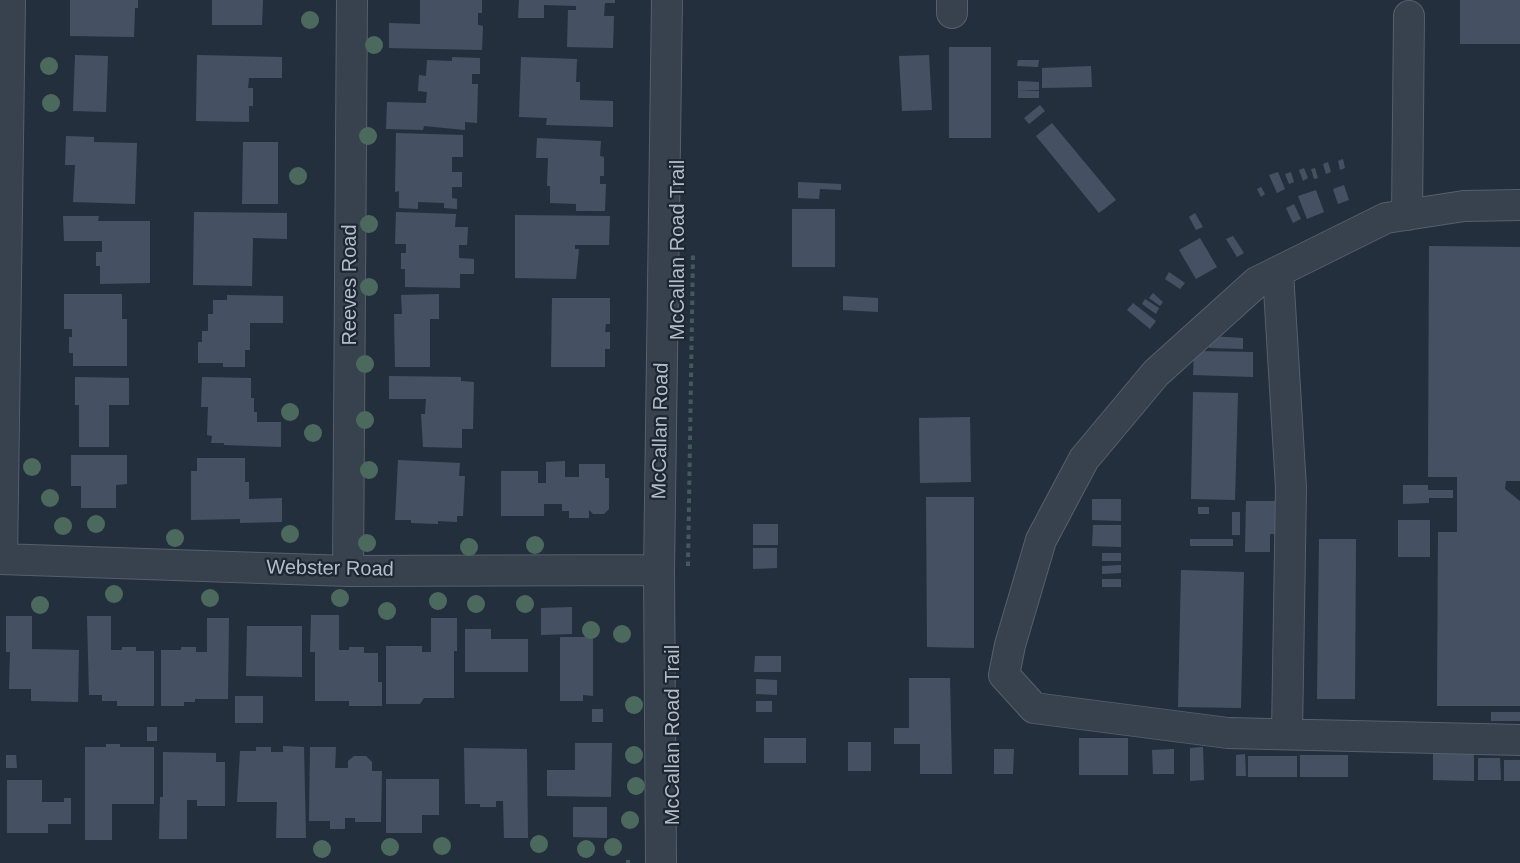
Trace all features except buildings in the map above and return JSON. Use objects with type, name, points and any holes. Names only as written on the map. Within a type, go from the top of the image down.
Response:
[{"type":"street","points":[[1,559],[10,0]]},
{"type":"street","name":"Reeves Road","points":[[348,571],[352,0]]},
{"type":"street","name":"McCallan Road","points":[[662,863],[674,569],[667,0]]},
{"type":"street","points":[[1407,215],[1409,16]]},
{"type":"street","points":[[1520,205],[1464,206],[1386,218],[1257,282],[1156,373],[1084,459],[1041,540],[1010,645],[1004,675],[1034,708],[1228,733],[1520,740]]},
{"type":"street","points":[[1278,272],[1292,488],[1287,734]]},
{"type":"street","name":"Webster Road","points":[[1,559],[348,571],[674,569]]},
{"type":"path","name":"McCallan Road Trail","points":[[674,569],[690,552],[693,249]]}]
